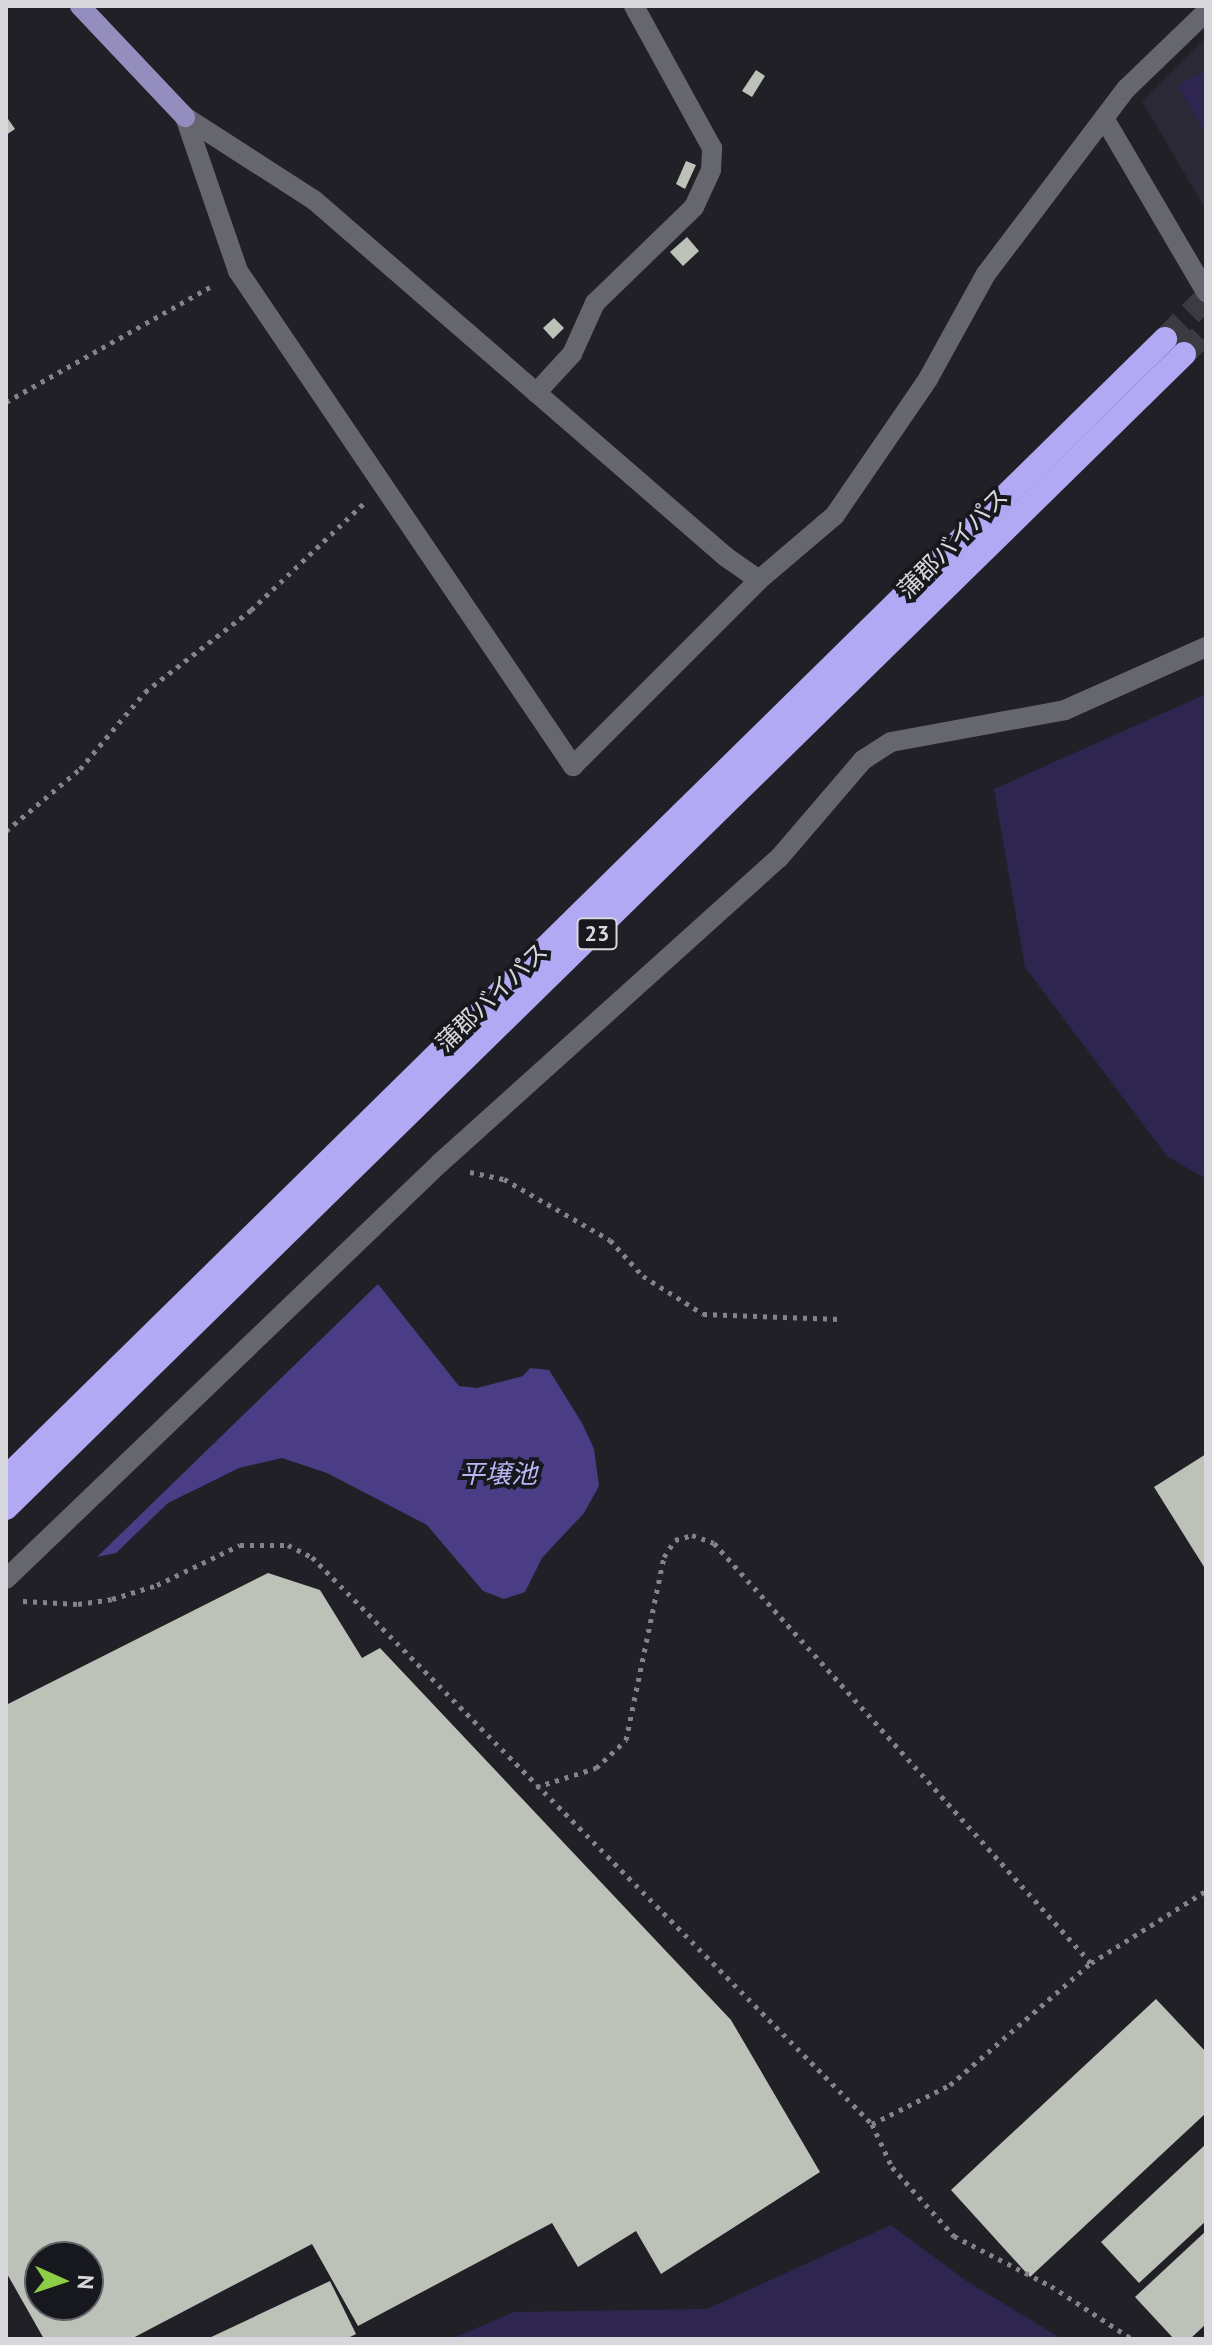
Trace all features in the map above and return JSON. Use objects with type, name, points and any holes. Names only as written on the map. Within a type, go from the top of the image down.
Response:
[{"type":"highway","name":"蒲郡バイパス","points":[[6,1478],[1174,347],[6,1508]]},
{"type":"main road","points":[[80,6],[185,117]]},
{"type":"street","points":[[536,393],[572,354],[595,303],[694,207],[711,170],[712,148],[634,6]]},
{"type":"street","points":[[185,117],[238,271],[381,487],[573,766],[759,580],[835,515],[928,379],[986,274],[1104,118],[1206,12]]},
{"type":"street","points":[[185,117],[314,200],[536,393],[759,580]]},
{"type":"street","points":[[1104,118],[1206,292]]},
{"type":"street","points":[[6,1579],[440,1163],[779,858],[863,760],[891,742],[1065,710],[1206,647]]},
{"type":"path","points":[[6,402],[238,271]]},
{"type":"path","points":[[6,831],[80,769],[145,692],[251,610],[381,487]]},
{"type":"path","points":[[440,1163],[504,1179],[544,1200],[610,1240],[643,1276],[703,1314],[840,1319]]},
{"type":"path","points":[[536,1787],[596,1768],[626,1740],[664,1557],[675,1540],[692,1535],[714,1543],[1091,1963]]},
{"type":"path","points":[[20,1600],[78,1604],[112,1599],[157,1585],[240,1545],[288,1545],[312,1557],[872,2124],[892,2167],[954,2236],[1051,2286],[1132,2339]]},
{"type":"path","points":[[872,2124],[950,2085],[1091,1963],[1206,1891]]},
{"type":"shaded area","points":[[1206,37],[1206,210],[1142,101]]},
{"type":"shaded area","points":[[1206,69],[1206,136],[1178,86]]},
{"type":"shaded area","points":[[1206,694],[1206,1179],[1167,1156],[1025,967],[994,789]]},
{"type":"shaded area","points":[[891,2225],[968,2282],[1062,2339],[451,2339],[514,2312],[707,2309]]},
{"type":"water","name":"平壌池","points":[[378,1284],[459,1386],[477,1388],[523,1376],[530,1368],[549,1370],[582,1423],[594,1449],[599,1486],[584,1513],[542,1558],[525,1592],[504,1599],[483,1591],[427,1525],[327,1473],[282,1458],[239,1468],[168,1503],[116,1553],[97,1557]]},
{"type":"building","points":[[756,70],[765,76],[752,97],[742,91]]},
{"type":"building","points":[[6,116],[15,129],[6,135]]},
{"type":"building","points":[[686,161],[696,165],[685,189],[676,184]]},
{"type":"building","points":[[687,237],[699,251],[683,266],[670,252]]},
{"type":"building","points":[[554,318],[564,328],[553,339],[543,328]]},
{"type":"building","points":[[1206,1454],[1206,1570],[1154,1487]]},
{"type":"building","points":[[268,1573],[320,1590],[362,1658],[380,1648],[731,2020],[820,2172],[661,2274],[636,2231],[578,2267],[552,2223],[358,2326],[312,2244],[131,2339],[44,2339],[34,2321],[104,2321],[104,2241],[24,2241],[24,2304],[6,2272],[6,1705]]},
{"type":"building","points":[[1156,1999],[1206,2052],[1206,2113],[1030,2277],[951,2190]]},
{"type":"building","points":[[1206,2144],[1206,2221],[1139,2283],[1101,2242]]},
{"type":"building","points":[[1206,2231],[1206,2324],[1190,2339],[1174,2339],[1135,2297]]},
{"type":"building","points":[[330,2281],[356,2334],[346,2339],[207,2339]]},
{"type":"tunnel","points":[[1165,339],[1206,298]]},
{"type":"tunnel","points":[[1184,354],[1206,331]]}]
